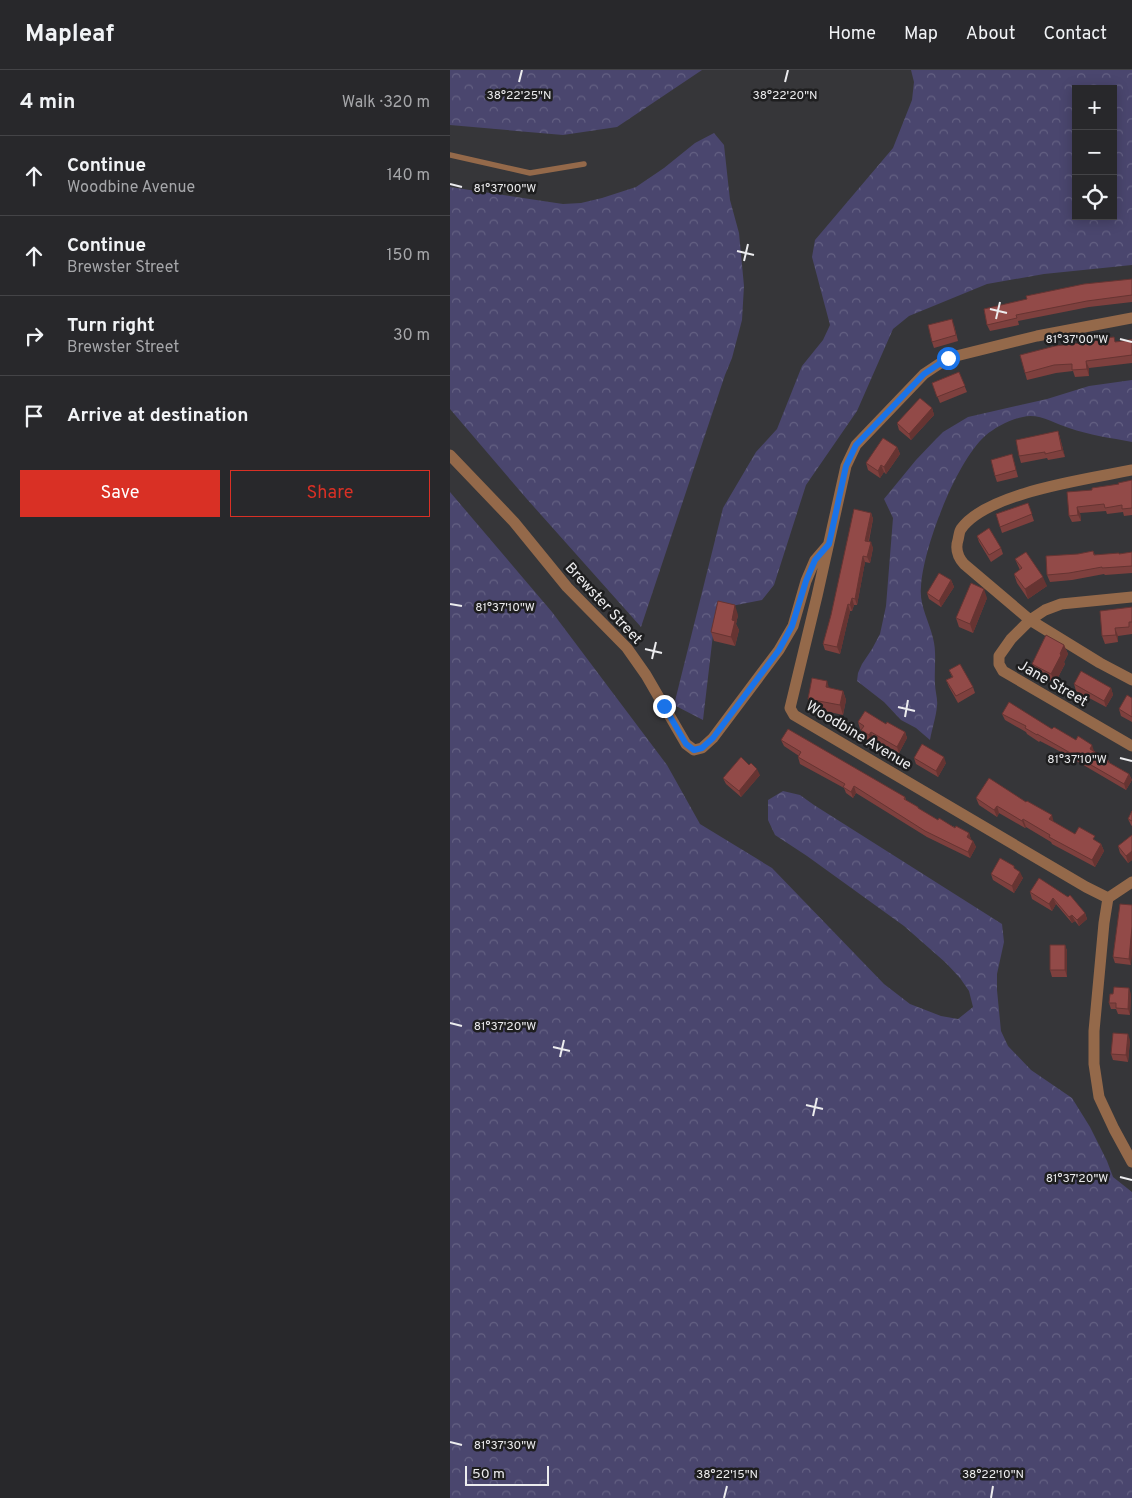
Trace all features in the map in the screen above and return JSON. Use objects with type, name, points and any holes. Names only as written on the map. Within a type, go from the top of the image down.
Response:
[{"type":"street","name":"Woodbine Avenue","points":[[1108,898],[1086,887],[794,715],[790,708],[846,466],[856,445],[924,374],[948,358],[1037,336],[1132,318]]},
{"type":"street","name":"Brewster Street","points":[[450,455],[514,522],[567,587],[627,648],[646,675],[686,744],[694,750],[702,748],[713,738],[779,650],[792,626],[806,581],[815,560],[829,544]]},
{"type":"street","points":[[1132,470],[1030,491],[998,503],[974,517],[961,529],[957,543],[959,558],[972,572],[1030,620],[1100,663],[1132,680]]},
{"type":"street","name":"Jane Street","points":[[1132,597],[1060,604],[1045,610],[1030,620],[1011,639],[999,656],[998,664],[1003,671],[1132,746]]},
{"type":"street","points":[[1132,882],[1108,898],[1094,1031],[1094,1064],[1099,1096],[1132,1162]]},
{"type":"lane","points":[[450,155],[530,173],[584,164]]},
{"type":"green space","points":[[450,70],[702,70],[617,127],[563,135],[450,125]]},
{"type":"green space","points":[[911,70],[1132,70],[1132,265],[1044,274],[987,284],[909,316],[893,329],[857,411],[806,485],[774,585],[762,600],[716,609],[703,720],[674,705],[723,508],[756,452],[777,429],[802,366],[823,340],[830,325],[812,257],[815,240],[893,148],[912,100],[914,82]]},
{"type":"green space","points":[[714,133],[724,145],[730,200],[739,233],[744,286],[742,320],[732,358],[641,627],[450,409],[450,187],[563,204],[581,203],[636,187],[664,168],[695,143]]},
{"type":"green space","points":[[1132,380],[1132,442],[1084,433],[1040,417],[1030,416],[1006,423],[985,436],[974,448],[963,465],[934,529],[923,570],[921,594],[935,649],[937,703],[930,740],[916,728],[901,720],[884,702],[857,681],[862,664],[880,634],[886,606],[893,518],[884,499],[916,460],[943,432],[968,417],[1047,399],[1089,386]]},
{"type":"green space","points":[[450,492],[552,612],[667,765],[700,824],[772,868],[884,984],[910,1004],[941,1016],[958,1019],[973,1007],[969,991],[960,978],[904,926],[775,835],[768,820],[768,800],[783,791],[800,795],[1002,924],[1004,942],[997,974],[997,990],[1001,1031],[1008,1046],[1031,1070],[1072,1098],[1090,1127],[1113,1177],[1132,1192],[1132,1498],[450,1498]]},
{"type":"building","points":[[1132,279],[1132,295],[1087,301],[1016,315],[1017,318],[987,325],[984,309],[1027,299],[1026,296],[1084,284]]},
{"type":"building","points":[[952,319],[956,335],[932,342],[928,325]]},
{"type":"building","points":[[1114,337],[1115,342],[1132,340],[1132,355],[1086,361],[1087,369],[1072,370],[1072,364],[1054,365],[1025,373],[1020,355],[1055,346]]},
{"type":"building","points":[[959,372],[965,386],[937,397],[932,383]]},
{"type":"building","points":[[920,398],[932,408],[909,434],[897,423]]},
{"type":"building","points":[[1058,431],[1062,450],[1045,454],[1045,452],[1019,456],[1016,440]]},
{"type":"building","points":[[883,438],[897,447],[884,467],[881,465],[878,471],[866,463]]},
{"type":"building","points":[[1012,454],[1016,470],[995,476],[991,460]]},
{"type":"building","points":[[1132,480],[1132,508],[1122,509],[1122,505],[1105,508],[1104,504],[1077,507],[1078,515],[1069,516],[1067,492],[1092,490],[1092,488]]},
{"type":"building","points":[[1028,503],[1032,514],[1000,527],[996,514]]},
{"type":"building","points":[[854,509],[871,513],[865,541],[871,542],[867,557],[863,556],[855,599],[852,598],[850,605],[848,604],[837,647],[823,644]]},
{"type":"building","points":[[989,528],[1001,548],[989,555],[977,536]]},
{"type":"building","points":[[1093,551],[1094,555],[1132,552],[1132,566],[1102,567],[1047,575],[1046,556]]},
{"type":"building","points":[[1026,552],[1043,577],[1025,589],[1014,574],[1022,568],[1015,559]]},
{"type":"building","points":[[939,573],[951,580],[939,601],[927,593]]},
{"type":"building","points":[[971,583],[984,589],[970,624],[956,618]]},
{"type":"building","points":[[718,601],[735,605],[732,620],[735,621],[731,637],[711,632]]},
{"type":"building","points":[[1132,607],[1132,622],[1129,622],[1129,627],[1115,628],[1116,635],[1102,636],[1100,611]]},
{"type":"building","points":[[1046,635],[1064,645],[1051,674],[1032,664]]},
{"type":"building","points":[[960,664],[973,687],[956,696],[946,680],[953,677],[949,670]]},
{"type":"building","points":[[1081,671],[1111,688],[1104,701],[1074,684]]},
{"type":"building","points":[[812,678],[827,681],[826,687],[843,691],[840,705],[808,699]]},
{"type":"building","points":[[1127,695],[1132,698],[1132,717],[1119,709]]},
{"type":"building","points":[[1009,702],[1052,729],[1054,727],[1076,740],[1078,736],[1092,745],[1090,749],[1129,774],[1124,784],[1025,728],[1026,726],[1002,714]]},
{"type":"building","points":[[865,711],[886,724],[887,722],[905,732],[897,747],[871,732],[869,735],[861,730],[864,726],[858,722]]},
{"type":"building","points":[[788,729],[905,797],[904,799],[938,820],[939,818],[955,828],[956,826],[969,833],[967,837],[973,841],[968,852],[925,831],[854,786],[851,792],[843,787],[845,784],[798,757],[801,752],[781,740]]},
{"type":"building","points":[[922,744],[944,757],[936,771],[914,758]]},
{"type":"building","points":[[741,757],[749,765],[751,763],[757,769],[739,791],[723,778]]},
{"type":"building","points":[[989,778],[1026,802],[1052,815],[1049,819],[1075,834],[1079,827],[1095,836],[1093,839],[1101,844],[1092,860],[1049,837],[1050,835],[1023,819],[1022,821],[997,806],[994,810],[976,798]]},
{"type":"building","points":[[1132,811],[1132,821],[1128,819]]},
{"type":"building","points":[[1132,835],[1132,851],[1126,856],[1118,846]]},
{"type":"building","points":[[1000,858],[1020,872],[1012,886],[991,874]]},
{"type":"building","points":[[1039,878],[1068,897],[1070,895],[1085,913],[1077,920],[1072,915],[1069,917],[1053,898],[1049,904],[1030,892]]},
{"type":"building","points":[[1120,904],[1132,905],[1129,959],[1113,957]]},
{"type":"building","points":[[1050,945],[1065,945],[1065,970],[1050,970]]},
{"type":"building","points":[[1114,987],[1129,988],[1128,1009],[1116,1008],[1116,1003],[1109,1003],[1110,994],[1113,994]]},
{"type":"building","points":[[1113,1033],[1128,1034],[1126,1055],[1111,1054]]},
{"type":"route","points":[[664,706],[686,744],[694,750],[702,748],[713,738],[779,650],[792,626],[806,581],[815,560],[829,544],[846,466],[856,445],[924,374],[948,358]]}]
